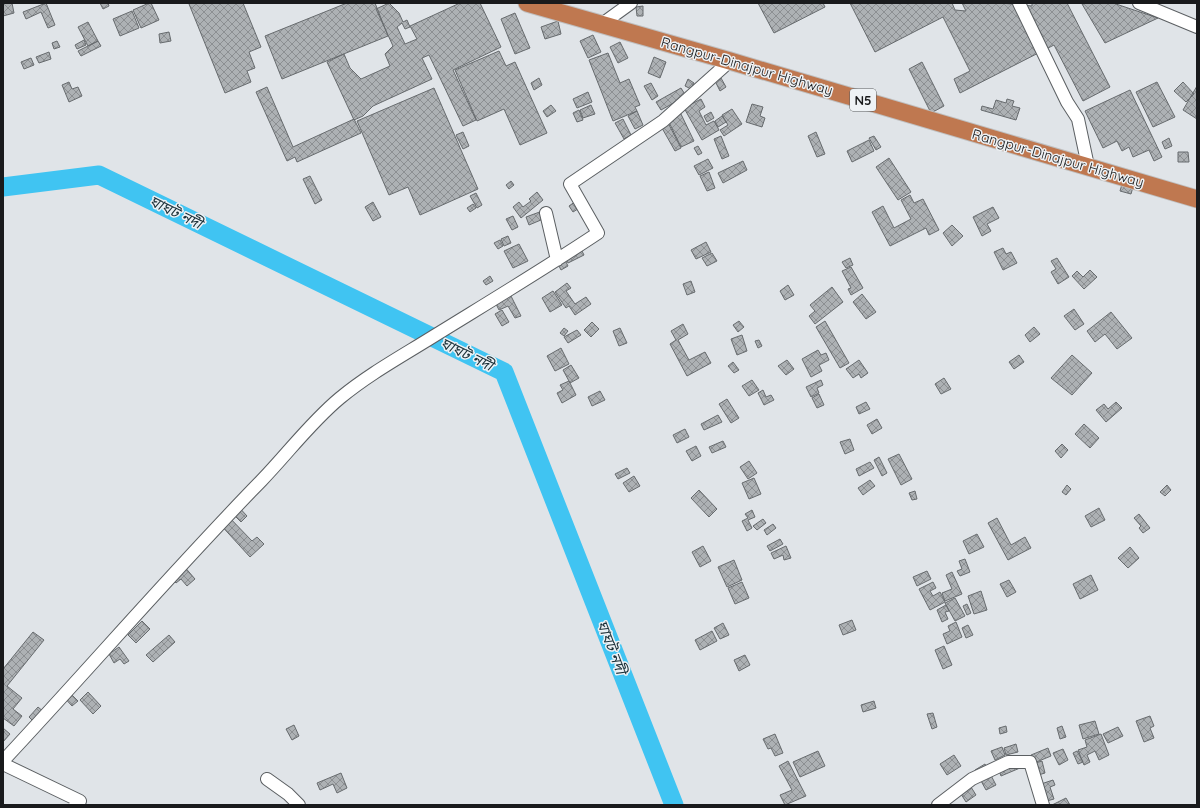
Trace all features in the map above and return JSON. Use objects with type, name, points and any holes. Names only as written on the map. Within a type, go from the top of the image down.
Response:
[{"type":"highway","name":"Rangpur-Dinajpur Highway","points":[[528,3],[1197,199]]},
{"type":"street","points":[[602,24],[631,3]]},
{"type":"street","points":[[1019,3],[1067,102],[1078,119],[1088,166]]},
{"type":"street","points":[[1139,3],[1197,27]]},
{"type":"street","points":[[3,761],[67,693],[146,602],[283,458],[313,424],[340,399],[376,372],[598,233],[570,184],[663,121],[730,61]]},
{"type":"street","points":[[546,214],[557,260]]},
{"type":"street","points":[[938,805],[972,778],[1008,762],[1030,762],[1043,805]]},
{"type":"street","points":[[3,764],[80,801],[75,805]]},
{"type":"street","points":[[267,779],[288,794],[299,805]]},
{"type":"building","points":[[3,3],[12,3],[14,13],[3,16]]},
{"type":"building","points":[[46,3],[55,25],[48,28],[41,12],[26,19],[23,12]]},
{"type":"building","points":[[100,3],[108,3],[109,6],[103,9]]},
{"type":"building","points":[[151,3],[159,20],[141,28],[133,10]]},
{"type":"building","points":[[243,3],[261,47],[249,52],[255,68],[247,71],[251,82],[225,93],[189,4]]},
{"type":"building","points":[[347,3],[375,3],[388,36],[282,79],[265,36]]},
{"type":"building","points":[[389,3],[399,13],[403,22],[407,20],[410,27],[405,29],[402,23],[397,27],[405,44],[417,39],[410,26],[460,3],[480,3],[501,47],[453,70],[476,120],[463,126],[429,55],[422,58],[432,79],[373,106],[363,116],[354,120],[327,62],[344,54],[350,68],[361,79],[390,66],[385,54],[393,46],[376,9]]},
{"type":"building","points":[[758,3],[823,3],[825,7],[774,33]]},
{"type":"building","points":[[850,3],[952,3],[955,10],[966,11],[962,3],[1001,3],[1032,6],[1032,3],[1067,3],[1110,87],[1083,101],[1054,45],[960,93],[954,79],[970,71],[943,17],[875,52]]},
{"type":"building","points":[[1113,3],[1158,18],[1105,43],[1082,4]]},
{"type":"building","points":[[643,6],[643,16],[637,16],[636,7]]},
{"type":"building","points":[[132,11],[139,28],[120,36],[113,19]]},
{"type":"building","points":[[515,13],[530,48],[515,54],[501,19]]},
{"type":"building","points":[[558,21],[561,34],[545,39],[541,27]]},
{"type":"building","points":[[88,22],[98,41],[88,46],[78,27]]},
{"type":"building","points":[[169,32],[171,41],[160,43],[159,34]]},
{"type":"building","points":[[593,35],[601,52],[588,58],[580,41]]},
{"type":"building","points":[[84,40],[86,45],[77,49],[75,45]]},
{"type":"building","points":[[57,41],[60,47],[54,49],[52,43]]},
{"type":"building","points":[[98,41],[101,46],[81,56],[78,51]]},
{"type":"building","points":[[620,42],[628,58],[618,63],[610,47]]},
{"type":"building","points":[[499,51],[506,66],[515,62],[547,133],[520,145],[504,109],[477,121],[455,70]]},
{"type":"building","points":[[49,52],[51,59],[39,63],[36,57]]},
{"type":"building","points":[[608,53],[620,83],[629,79],[640,105],[635,107],[637,111],[613,121],[589,60]]},
{"type":"building","points":[[654,57],[666,62],[660,78],[648,73]]},
{"type":"building","points":[[31,58],[34,65],[24,69],[21,62]]},
{"type":"building","points":[[922,62],[944,106],[931,113],[909,69]]},
{"type":"building","points":[[539,78],[542,85],[534,90],[531,83]]},
{"type":"building","points":[[721,78],[726,87],[720,91],[715,81]]},
{"type":"building","points":[[688,79],[694,83],[691,89],[685,86]]},
{"type":"building","points":[[69,82],[72,89],[78,87],[82,96],[69,102],[62,85]]},
{"type":"building","points":[[1157,82],[1175,117],[1153,127],[1136,92]]},
{"type":"building","points":[[1183,82],[1194,94],[1186,102],[1174,91]]},
{"type":"building","points":[[651,83],[658,96],[652,100],[644,86]]},
{"type":"building","points":[[1197,86],[1197,119],[1183,110]]},
{"type":"building","points":[[267,87],[293,147],[354,119],[361,133],[297,162],[295,157],[287,161],[256,92]]},
{"type":"building","points":[[434,88],[478,189],[420,215],[408,187],[389,195],[357,121]]},
{"type":"building","points":[[681,88],[686,96],[661,110],[656,102]]},
{"type":"building","points":[[1130,90],[1162,157],[1154,161],[1149,150],[1133,157],[1129,147],[1122,151],[1117,141],[1103,148],[1085,111]]},
{"type":"building","points":[[588,92],[592,102],[577,108],[573,99]]},
{"type":"building","points":[[701,99],[705,107],[699,111],[706,125],[714,121],[719,130],[702,140],[684,108]]},
{"type":"building","points":[[1007,99],[1014,101],[1012,106],[1020,108],[1016,120],[981,110],[982,106],[993,109],[996,100],[1006,103]]},
{"type":"building","points":[[752,104],[763,107],[760,116],[765,118],[762,127],[746,122]]},
{"type":"building","points":[[551,105],[556,111],[547,117],[543,111]]},
{"type":"building","points":[[591,105],[595,114],[583,118],[580,110]]},
{"type":"building","points":[[732,109],[742,124],[724,136],[720,130],[728,125],[722,115]]},
{"type":"building","points":[[579,110],[583,120],[577,122],[573,113]]},
{"type":"building","points":[[679,110],[694,141],[681,147],[666,116]]},
{"type":"building","points":[[637,111],[643,125],[635,129],[628,116]]},
{"type":"building","points":[[711,112],[714,118],[707,122],[704,116]]},
{"type":"building","points":[[722,116],[726,122],[718,127],[715,121]]},
{"type":"building","points":[[665,117],[681,148],[675,151],[658,121]]},
{"type":"building","points":[[623,119],[631,135],[624,139],[615,123]]},
{"type":"building","points":[[463,132],[469,146],[463,149],[456,135]]},
{"type":"building","points":[[816,132],[825,154],[817,157],[808,136]]},
{"type":"building","points":[[721,136],[729,156],[722,159],[714,139]]},
{"type":"building","points":[[874,136],[881,147],[876,150],[869,138]]},
{"type":"building","points":[[1169,138],[1172,146],[1165,149],[1162,142]]},
{"type":"building","points":[[869,140],[874,151],[852,162],[847,151]]},
{"type":"building","points":[[698,146],[702,153],[698,155],[694,148]]},
{"type":"building","points":[[1178,152],[1188,152],[1189,162],[1178,162]]},
{"type":"building","points":[[889,158],[911,192],[898,200],[876,167]]},
{"type":"building","points":[[708,159],[713,168],[699,175],[694,166]]},
{"type":"building","points":[[743,161],[747,170],[723,183],[718,173]]},
{"type":"building","points":[[709,172],[715,188],[707,191],[700,176]]},
{"type":"building","points":[[310,176],[322,200],[315,204],[303,179]]},
{"type":"building","points":[[511,181],[514,185],[509,189],[506,185]]},
{"type":"building","points":[[1122,184],[1133,187],[1131,194],[1120,191]]},
{"type":"building","points":[[537,192],[543,200],[521,218],[513,207],[519,202],[523,207],[531,201],[529,199]]},
{"type":"building","points":[[476,193],[482,205],[477,208],[470,196]]},
{"type":"building","points":[[910,195],[914,203],[923,199],[939,230],[929,235],[926,228],[890,246],[872,212],[883,206],[894,228],[911,219],[901,200]]},
{"type":"building","points":[[576,201],[581,207],[573,212],[569,206]]},
{"type":"building","points":[[373,202],[381,217],[373,221],[365,207]]},
{"type":"building","points":[[473,204],[476,208],[470,212],[467,208]]},
{"type":"building","points":[[993,207],[999,218],[987,224],[991,231],[982,236],[973,217]]},
{"type":"building","points":[[545,210],[548,217],[529,225],[526,217]]},
{"type":"building","points":[[513,216],[518,227],[512,230],[506,219]]},
{"type":"building","points":[[952,225],[963,236],[952,246],[943,233]]},
{"type":"building","points":[[508,236],[511,243],[504,246],[501,239]]},
{"type":"building","points":[[500,240],[503,246],[498,249],[494,243]]},
{"type":"building","points":[[706,242],[711,252],[696,259],[691,250]]},
{"type":"building","points":[[578,243],[584,255],[568,263],[562,251]]},
{"type":"building","points":[[519,244],[528,261],[513,268],[504,251]]},
{"type":"building","points":[[1003,248],[1006,254],[1011,252],[1017,263],[1003,270],[994,252]]},
{"type":"building","points":[[560,250],[568,266],[561,270],[553,254]]},
{"type":"building","points":[[712,253],[717,261],[707,266],[702,258]]},
{"type":"building","points":[[850,258],[853,265],[846,268],[842,262]]},
{"type":"building","points":[[1057,258],[1069,277],[1058,284],[1051,272],[1056,269],[1051,261]]},
{"type":"building","points":[[851,267],[863,288],[851,295],[848,289],[851,288],[842,271]]},
{"type":"building","points":[[1090,270],[1097,277],[1084,289],[1072,276],[1077,271],[1083,277]]},
{"type":"building","points":[[490,276],[493,281],[486,285],[483,281]]},
{"type":"building","points":[[691,281],[695,292],[687,295],[683,284]]},
{"type":"building","points":[[567,283],[571,288],[566,291],[575,304],[586,297],[591,304],[575,315],[569,306],[566,308],[555,292]]},
{"type":"building","points":[[788,285],[794,295],[785,300],[780,291]]},
{"type":"building","points":[[832,287],[843,302],[815,324],[809,316],[815,311],[810,305]]},
{"type":"building","points":[[507,288],[521,316],[515,318],[508,306],[499,310],[492,296]]},
{"type":"building","points":[[553,291],[562,305],[550,312],[542,298]]},
{"type":"building","points":[[862,294],[876,312],[866,319],[853,302]]},
{"type":"building","points":[[1074,309],[1084,324],[1075,330],[1064,316]]},
{"type":"building","points":[[502,310],[509,322],[502,326],[495,314]]},
{"type":"building","points":[[1111,312],[1132,338],[1117,349],[1105,334],[1095,342],[1087,331]]},
{"type":"building","points":[[739,321],[744,327],[738,332],[733,325]]},
{"type":"building","points":[[825,321],[849,363],[840,368],[816,327]]},
{"type":"building","points":[[592,322],[599,329],[591,337],[584,330]]},
{"type":"building","points":[[683,324],[688,334],[678,340],[689,360],[705,352],[711,363],[687,376],[670,344],[676,340],[671,331]]},
{"type":"building","points":[[1034,327],[1040,334],[1030,342],[1025,335]]},
{"type":"building","points":[[564,328],[568,331],[564,336],[560,333]]},
{"type":"building","points":[[620,328],[627,343],[619,346],[613,331]]},
{"type":"building","points":[[577,330],[581,335],[568,343],[564,337]]},
{"type":"building","points":[[742,335],[747,351],[737,355],[731,339]]},
{"type":"building","points":[[759,340],[762,346],[758,348],[755,341]]},
{"type":"building","points":[[561,348],[569,364],[555,371],[547,356]]},
{"type":"building","points":[[818,350],[821,355],[826,353],[829,360],[819,365],[822,371],[811,377],[802,359]]},
{"type":"building","points":[[1019,355],[1024,362],[1014,369],[1009,362]]},
{"type":"building","points":[[1072,355],[1092,373],[1072,395],[1051,378]]},
{"type":"building","points":[[787,360],[794,369],[786,375],[778,366]]},
{"type":"building","points":[[859,360],[868,373],[861,378],[859,374],[853,378],[846,369]]},
{"type":"building","points":[[733,362],[739,370],[734,373],[728,366]]},
{"type":"building","points":[[571,365],[579,378],[570,383],[563,370]]},
{"type":"building","points":[[944,378],[951,389],[941,394],[935,384]]},
{"type":"building","points":[[752,380],[759,390],[749,396],[742,386]]},
{"type":"building","points":[[821,380],[823,385],[817,388],[819,393],[811,397],[806,387]]},
{"type":"building","points":[[569,381],[576,395],[562,403],[557,393],[563,390],[560,385]]},
{"type":"building","points":[[763,390],[766,397],[771,395],[774,400],[764,405],[758,393]]},
{"type":"building","points":[[600,391],[605,400],[592,406],[588,397]]},
{"type":"building","points":[[819,394],[824,405],[817,408],[812,398]]},
{"type":"building","points":[[727,399],[739,418],[731,423],[719,404]]},
{"type":"building","points":[[866,402],[870,409],[859,414],[856,407]]},
{"type":"building","points":[[1116,402],[1122,408],[1106,422],[1096,410],[1104,404],[1108,409]]},
{"type":"building","points":[[718,415],[722,422],[704,430],[701,424]]},
{"type":"building","points":[[877,419],[882,428],[872,434],[867,425]]},
{"type":"building","points":[[1084,424],[1099,438],[1090,448],[1075,434]]},
{"type":"building","points":[[685,429],[689,437],[677,443],[673,435]]},
{"type":"building","points":[[850,439],[854,450],[845,454],[840,442]]},
{"type":"building","points":[[723,441],[726,447],[712,453],[709,447]]},
{"type":"building","points":[[1062,444],[1068,450],[1061,458],[1055,451]]},
{"type":"building","points":[[696,446],[701,456],[692,461],[686,451]]},
{"type":"building","points":[[899,454],[912,479],[901,485],[888,459]]},
{"type":"building","points":[[879,457],[887,473],[882,476],[874,460]]},
{"type":"building","points":[[749,461],[757,473],[748,479],[740,467]]},
{"type":"building","points":[[870,462],[874,468],[859,476],[856,469]]},
{"type":"building","points":[[627,468],[630,473],[618,479],[615,474]]},
{"type":"building","points":[[634,476],[640,486],[629,492],[623,483]]},
{"type":"building","points":[[754,478],[761,494],[749,499],[742,483]]},
{"type":"building","points":[[870,480],[875,486],[863,495],[858,488]]},
{"type":"building","points":[[1067,485],[1071,489],[1066,495],[1062,492]]},
{"type":"building","points":[[1167,485],[1171,490],[1165,496],[1160,492]]},
{"type":"building","points":[[699,490],[717,509],[709,517],[691,498]]},
{"type":"building","points":[[915,491],[917,499],[912,500],[909,493]]},
{"type":"building","points":[[236,504],[247,516],[241,522],[229,510]]},
{"type":"building","points":[[1099,508],[1105,520],[1091,527],[1085,516]]},
{"type":"building","points":[[752,510],[755,517],[748,520],[752,528],[747,531],[742,521],[748,518],[745,514]]},
{"type":"building","points":[[226,514],[252,541],[257,537],[264,544],[250,557],[218,522]]},
{"type":"building","points":[[1139,514],[1150,528],[1143,533],[1139,528],[1141,526],[1134,518]]},
{"type":"building","points":[[997,518],[1011,545],[1025,537],[1031,548],[1008,560],[988,523]]},
{"type":"building","points":[[763,519],[766,523],[757,530],[753,526]]},
{"type":"building","points":[[773,524],[776,528],[767,535],[764,530]]},
{"type":"building","points":[[977,534],[984,547],[969,554],[963,541]]},
{"type":"building","points":[[780,539],[783,544],[770,551],[767,546]]},
{"type":"building","points":[[703,546],[711,561],[700,567],[692,552]]},
{"type":"building","points":[[786,546],[791,558],[784,560],[783,555],[774,559],[771,553]]},
{"type":"building","points":[[1130,547],[1139,558],[1128,568],[1118,558]]},
{"type":"building","points":[[965,559],[970,572],[960,576],[957,571],[962,569],[959,561]]},
{"type":"building","points":[[734,560],[742,580],[727,587],[718,567]]},
{"type":"building","points":[[183,565],[195,579],[187,586],[181,579],[176,583],[170,576]]},
{"type":"building","points":[[927,571],[931,579],[917,586],[913,577]]},
{"type":"building","points":[[952,572],[962,594],[945,601],[942,593],[952,589],[946,575]]},
{"type":"building","points":[[1091,575],[1098,590],[1080,599],[1073,584]]},
{"type":"building","points":[[1009,580],[1016,592],[1007,597],[1000,584]]},
{"type":"building","points":[[742,582],[749,598],[735,604],[728,588]]},
{"type":"building","points":[[933,582],[936,588],[930,591],[933,596],[940,592],[945,602],[930,610],[919,589]]},
{"type":"building","points":[[981,591],[987,610],[974,614],[968,596]]},
{"type":"building","points":[[955,598],[965,616],[955,621],[945,603]]},
{"type":"building","points":[[967,604],[971,613],[967,615],[963,606]]},
{"type":"building","points":[[946,605],[949,611],[945,612],[948,619],[942,622],[937,610]]},
{"type":"building","points":[[852,620],[856,630],[843,635],[839,625]]},
{"type":"building","points":[[142,621],[150,629],[136,643],[128,635]]},
{"type":"building","points":[[956,622],[962,637],[947,644],[943,634],[950,631],[948,626]]},
{"type":"building","points":[[723,623],[729,635],[720,639],[714,628]]},
{"type":"building","points":[[968,625],[973,635],[966,638],[962,628]]},
{"type":"building","points":[[712,631],[717,641],[700,650],[695,640]]},
{"type":"building","points":[[33,632],[44,640],[7,686],[22,698],[13,709],[22,716],[14,726],[3,718],[3,669]]},
{"type":"building","points":[[169,635],[175,642],[153,662],[146,655]]},
{"type":"building","points":[[944,646],[952,665],[943,669],[935,650]]},
{"type":"building","points":[[119,647],[129,661],[124,664],[120,659],[114,663],[109,654]]},
{"type":"building","points":[[745,655],[750,665],[739,671],[734,660]]},
{"type":"building","points":[[67,690],[78,701],[72,706],[62,695]]},
{"type":"building","points":[[88,692],[101,706],[93,714],[80,700]]},
{"type":"building","points":[[874,701],[876,708],[863,712],[861,705]]},
{"type":"building","points":[[38,707],[45,713],[36,724],[29,717]]},
{"type":"building","points":[[933,713],[937,727],[932,729],[927,714]]},
{"type":"building","points":[[1150,716],[1154,726],[1150,728],[1154,738],[1144,742],[1136,721]]},
{"type":"building","points":[[1095,721],[1099,734],[1083,739],[1079,725]]},
{"type":"building","points":[[294,725],[299,736],[292,740],[286,729]]},
{"type":"building","points":[[1006,726],[1007,732],[1000,734],[999,728]]},
{"type":"building","points":[[1062,726],[1066,737],[1060,739],[1057,728]]},
{"type":"building","points":[[1118,727],[1123,736],[1108,743],[1103,734]]},
{"type":"building","points":[[3,728],[10,734],[3,742]]},
{"type":"building","points":[[775,734],[783,753],[775,756],[771,748],[768,749],[763,739]]},
{"type":"building","points":[[1101,734],[1109,755],[1099,760],[1095,751],[1087,755],[1090,762],[1084,765],[1078,750],[1087,747],[1085,740]]},
{"type":"building","points":[[1016,744],[1018,752],[1006,755],[1004,748]]},
{"type":"building","points":[[1002,747],[1005,755],[995,760],[991,751]]},
{"type":"building","points":[[1048,748],[1051,756],[1034,763],[1031,755]]},
{"type":"building","points":[[1063,749],[1068,760],[1059,765],[1053,753]]},
{"type":"building","points":[[818,751],[825,766],[800,777],[793,762]]},
{"type":"building","points":[[1077,751],[1083,762],[1078,764],[1073,753]]},
{"type":"building","points":[[954,755],[961,766],[947,775],[940,764]]},
{"type":"building","points":[[788,761],[806,796],[785,805],[780,795],[792,790],[779,766]]},
{"type":"building","points":[[1042,761],[1045,773],[1035,776],[1032,764]]},
{"type":"building","points":[[985,764],[996,785],[986,790],[975,770]]},
{"type":"building","points":[[997,765],[1020,768],[1001,776]]},
{"type":"building","points":[[341,773],[347,788],[337,793],[333,784],[320,790],[317,783]]},
{"type":"building","points":[[1053,780],[1055,785],[1050,787],[1054,799],[1043,802],[1038,785]]},
{"type":"building","points":[[971,787],[976,795],[966,802],[961,794]]},
{"type":"building","points":[[1066,798],[1070,805],[1052,805]]},
{"type":"waterway","name":"ঘাঘট নদী","points":[[3,187],[99,175],[504,372],[674,805]]}]
